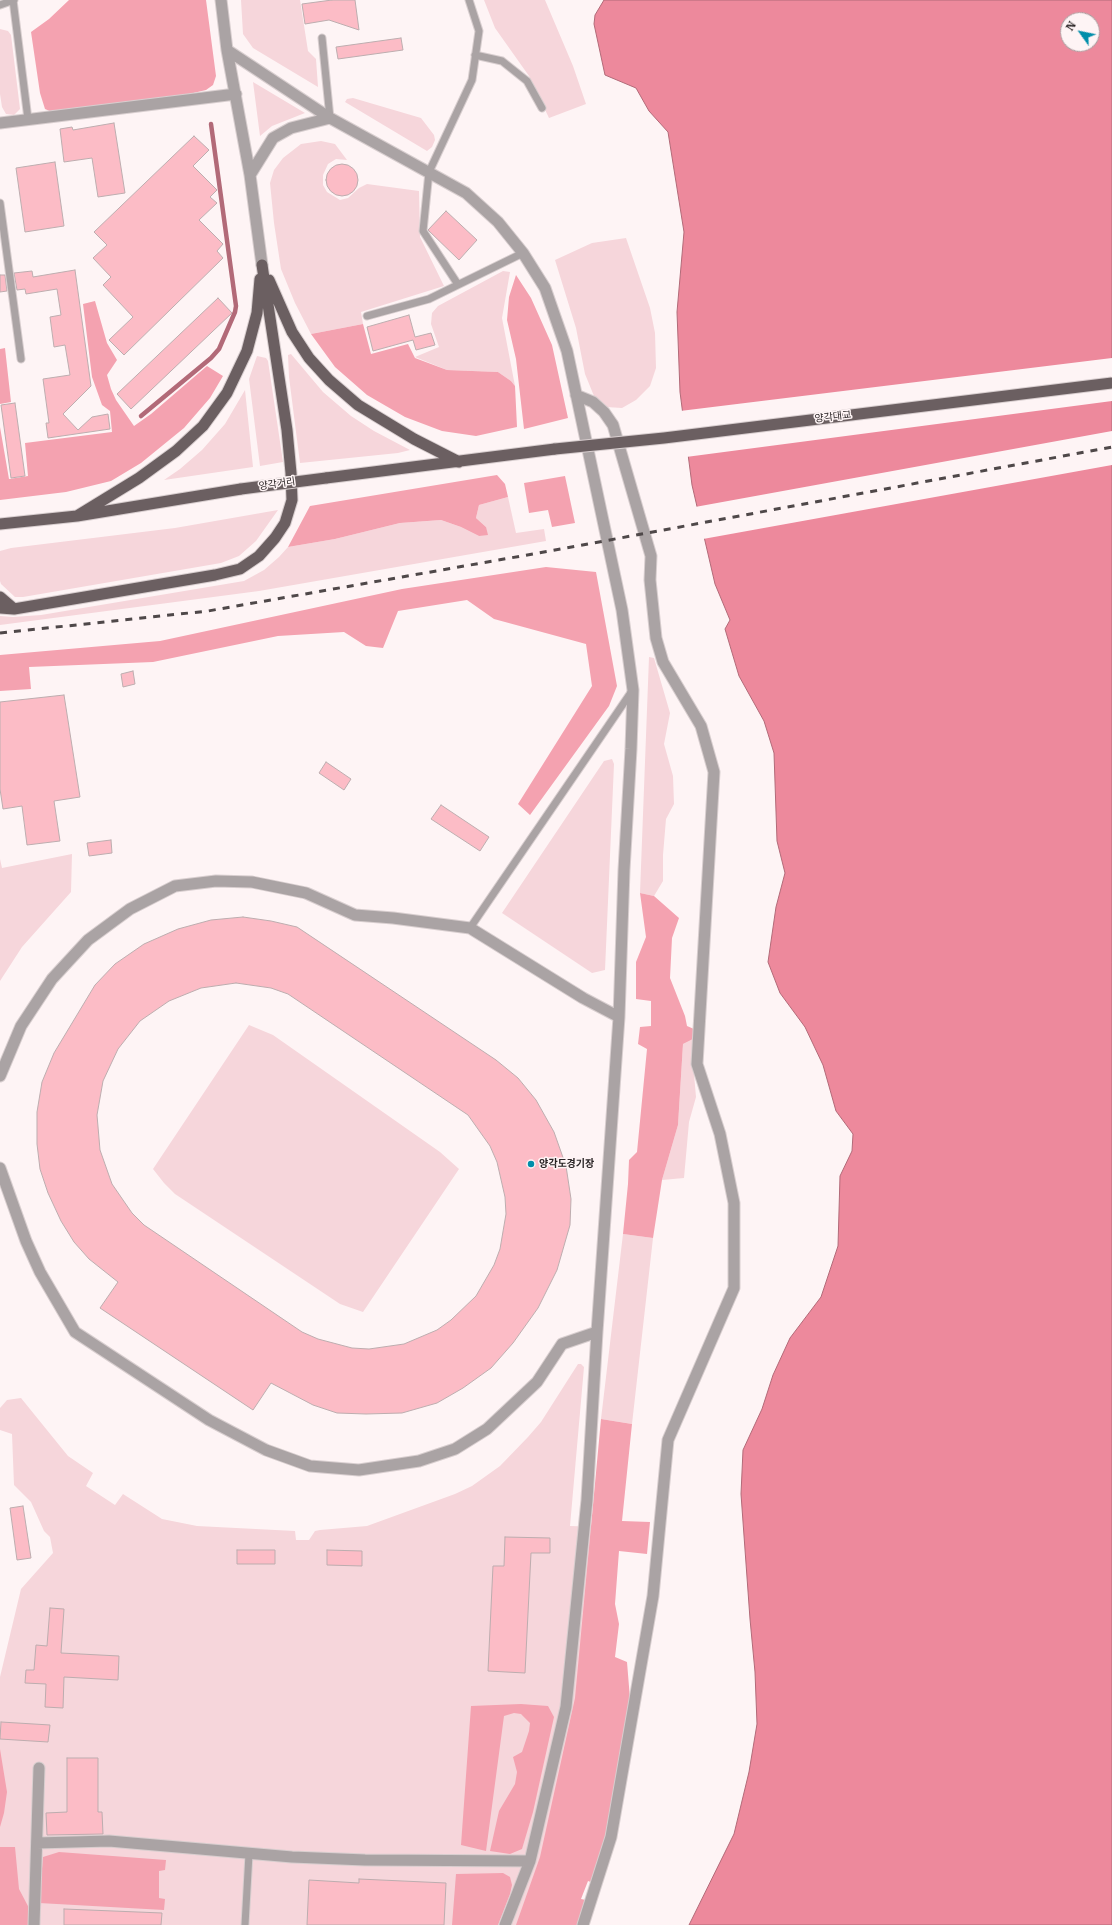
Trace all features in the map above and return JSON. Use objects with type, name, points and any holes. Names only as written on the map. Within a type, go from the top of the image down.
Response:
[{"type":"main road","points":[[262,265],[292,332],[310,358],[329,380],[358,405],[414,439],[458,462]]},
{"type":"main road","points":[[77,516],[151,469],[176,451],[207,420],[227,393],[247,351],[257,313],[262,265]]},
{"type":"main road","points":[[0,608],[14,609],[215,575],[240,569],[259,556],[275,538],[285,523],[292,500],[292,473],[262,265]]},
{"type":"main road","name":"양각대교","points":[[555,449],[664,438],[1112,384]]},
{"type":"main road","name":"양각거리","points":[[0,524],[77,516],[241,489],[555,449]]},
{"type":"main road","points":[[0,597],[14,609]]},
{"type":"street","points":[[222,0],[228,50],[250,175],[262,265]]},
{"type":"street","points":[[228,50],[330,118],[466,193],[498,222],[523,252],[545,288],[567,351],[622,610],[633,690],[624,870],[620,1017],[597,1332],[587,1500],[566,1707],[530,1861],[505,1925]]},
{"type":"street","points":[[0,123],[236,94]]},
{"type":"street","points":[[250,175],[273,138],[291,128],[330,118]]},
{"type":"street","points":[[576,395],[593,402],[604,412],[613,425],[651,556],[650,580],[656,638],[663,662],[701,726],[714,772],[697,1064],[720,1134],[734,1203],[734,1288],[668,1440],[653,1596],[613,1829],[583,1925]]},
{"type":"street","points":[[0,1076],[21,1026],[52,979],[88,940],[130,909],[175,886],[216,882],[252,882],[306,893],[355,915],[393,918],[470,928],[583,998],[620,1017]]},
{"type":"street","points":[[0,1168],[26,1241],[40,1272],[75,1332],[210,1420],[266,1450],[310,1466],[359,1470],[419,1462],[455,1450],[487,1429],[537,1382],[562,1344],[597,1332]]},
{"type":"street","points":[[34,1925],[39,1768]]},
{"type":"street","points":[[37,1843],[108,1841],[249,1854],[365,1860],[530,1861]]},
{"type":"lane","points":[[0,5],[14,0],[28,119]]},
{"type":"lane","points":[[457,284],[423,232],[429,172],[472,80],[479,31],[468,0]]},
{"type":"lane","points":[[322,38],[330,118]]},
{"type":"lane","points":[[475,55],[502,61],[527,81],[542,108]]},
{"type":"lane","points":[[0,203],[21,359]]},
{"type":"lane","points":[[367,316],[429,298],[523,252]]},
{"type":"lane","points":[[470,928],[633,690]]},
{"type":"lane","points":[[246,1925],[249,1854]]},
{"type":"shaded area","points":[[69,0],[206,0],[216,76],[213,85],[206,90],[189,94],[52,112],[45,109],[40,93],[31,32],[49,19]]},
{"type":"shaded area","points":[[241,0],[300,0],[308,51],[316,59],[318,87],[253,48],[243,34]]},
{"type":"shaded area","points":[[484,0],[545,0],[573,66],[586,104],[549,118],[529,76],[495,28]]},
{"type":"shaded area","points":[[604,0],[1112,0],[1112,1925],[689,1925],[734,1834],[749,1772],[757,1724],[755,1672],[741,1494],[743,1450],[762,1409],[773,1375],[790,1338],[821,1297],[838,1246],[840,1176],[852,1151],[853,1134],[836,1111],[823,1065],[805,1027],[780,993],[768,962],[776,907],[785,873],[777,841],[774,753],[764,721],[739,676],[725,629],[730,620],[715,584],[692,485],[680,392],[677,312],[684,232],[668,132],[649,111],[636,88],[605,75],[594,24],[595,15]]},
{"type":"shaded area","points":[[0,29],[8,31],[11,35],[20,109],[14,115],[6,114],[2,107],[0,94]]},
{"type":"shaded area","points":[[253,82],[305,113],[272,126],[260,136]]},
{"type":"shaded area","points":[[353,98],[421,118],[434,135],[435,140],[432,147],[427,151],[345,102],[347,99]]},
{"type":"shaded area","points":[[321,141],[335,144],[347,160],[336,159],[328,164],[323,175],[323,185],[327,192],[340,200],[348,198],[359,188],[367,184],[419,191],[420,237],[444,286],[361,312],[363,324],[311,334],[295,303],[281,269],[270,183],[274,170],[283,158],[301,144]]},
{"type":"shaded area","points":[[626,238],[650,308],[655,333],[656,368],[650,386],[636,400],[622,408],[606,407],[594,396],[585,374],[576,328],[555,260],[592,243]]},
{"type":"shaded area","points":[[503,271],[510,272],[502,318],[515,386],[511,381],[498,372],[447,370],[415,357],[439,347],[431,324],[432,313],[438,306]]},
{"type":"shaded area","points":[[516,275],[531,298],[552,345],[568,418],[524,429],[516,359],[507,320],[509,297]]},
{"type":"shaded area","points":[[95,301],[107,343],[117,360],[107,375],[111,389],[116,400],[134,426],[151,414],[207,366],[223,376],[210,398],[184,428],[141,463],[111,481],[66,492],[0,500],[0,427],[9,479],[28,476],[25,443],[112,432],[110,411],[102,405],[92,377],[83,304]]},
{"type":"shaded area","points":[[363,324],[371,354],[408,344],[415,358],[447,370],[498,372],[511,381],[515,386],[517,427],[476,436],[442,431],[405,417],[367,395],[335,367],[311,334]]},
{"type":"shaded area","points":[[5,348],[11,402],[0,404],[0,349]]},
{"type":"shaded area","points":[[291,354],[323,392],[351,416],[374,431],[410,450],[398,453],[300,463],[289,377],[288,355]]},
{"type":"shaded area","points":[[257,356],[266,358],[268,361],[283,462],[260,466],[249,379]]},
{"type":"shaded area","points":[[245,390],[253,467],[164,480],[180,469],[202,450],[225,424]]},
{"type":"shaded area","points":[[497,475],[505,484],[508,497],[479,505],[476,518],[486,527],[488,535],[479,536],[461,527],[441,520],[400,523],[335,539],[288,547],[310,506]]},
{"type":"shaded area","points":[[565,476],[575,523],[552,527],[548,510],[529,513],[524,483]]},
{"type":"shaded area","points":[[508,497],[516,533],[544,529],[546,541],[259,591],[0,625],[0,616],[13,617],[41,615],[244,581],[264,570],[288,547],[335,539],[400,523],[441,520],[461,527],[479,536],[486,527],[476,518],[479,505]]},
{"type":"shaded area","points":[[278,510],[256,541],[239,556],[221,563],[23,597],[15,597],[1,584],[0,581],[0,551],[11,548],[175,528]]},
{"type":"shaded area","points":[[546,567],[596,572],[617,686],[609,706],[530,815],[518,804],[592,686],[586,644],[494,619],[467,600],[398,611],[383,648],[366,646],[344,632],[278,636],[153,662],[29,667],[31,689],[0,691],[0,655],[160,641],[402,589]]},
{"type":"shaded area","points":[[649,657],[654,658],[670,713],[664,744],[673,776],[674,804],[666,819],[663,855],[663,881],[654,896],[640,893]]},
{"type":"shaded area","points":[[612,759],[614,764],[605,970],[592,973],[502,913],[604,761]]},
{"type":"shaded area","points":[[72,854],[71,892],[22,947],[0,981],[0,859],[2,868]]},
{"type":"shaded area","points":[[640,893],[654,896],[679,918],[672,938],[670,978],[685,1016],[687,1026],[694,1029],[695,1038],[683,1044],[678,1125],[662,1180],[653,1238],[623,1234],[629,1160],[637,1152],[647,1049],[638,1044],[640,1027],[651,1026],[651,1001],[636,999],[636,962],[646,937]]},
{"type":"shaded area","points":[[249,1025],[273,1035],[440,1152],[459,1169],[363,1312],[340,1304],[175,1194],[153,1169]]},
{"type":"shaded area","points":[[695,1038],[693,1063],[696,1097],[689,1122],[684,1178],[662,1180],[678,1125],[683,1044]]},
{"type":"shaded area","points":[[623,1234],[653,1238],[632,1424],[601,1419]]},
{"type":"shaded area","points":[[578,1364],[581,1364],[584,1367],[570,1526],[607,1527],[591,1698],[530,1925],[0,1925],[0,1677],[21,1589],[53,1553],[50,1537],[44,1531],[31,1502],[14,1485],[12,1434],[0,1430],[0,1408],[7,1400],[21,1398],[68,1456],[93,1473],[86,1486],[115,1505],[123,1494],[162,1519],[197,1526],[295,1531],[296,1540],[309,1540],[315,1531],[367,1526],[455,1494],[472,1486],[500,1466],[528,1437],[541,1422]]},
{"type":"shaded area","points":[[601,1419],[632,1424],[622,1521],[650,1522],[647,1554],[619,1551],[615,1604],[619,1624],[615,1657],[627,1662],[630,1699],[615,1804],[593,1883],[588,1881],[581,1899],[586,1900],[578,1925],[516,1925],[540,1857],[575,1698]]},
{"type":"shaded area","points":[[521,1704],[548,1706],[554,1717],[533,1812],[522,1849],[510,1854],[490,1851],[499,1811],[515,1784],[517,1772],[513,1757],[522,1752],[529,1731],[530,1723],[521,1714],[514,1713],[504,1716],[486,1851],[461,1845],[471,1706]]},
{"type":"shaded area","points":[[0,1749],[7,1792],[0,1827]]},
{"type":"shaded area","points":[[0,1847],[15,1847],[19,1889],[29,1908],[28,1925],[0,1925]]},
{"type":"shaded area","points":[[59,1852],[166,1860],[165,1870],[159,1871],[159,1898],[165,1899],[164,1910],[39,1903],[43,1857]]},
{"type":"shaded area","points":[[503,1873],[510,1877],[512,1885],[498,1925],[452,1925],[456,1874]]},
{"type":"pier","points":[[1112,358],[1112,401],[686,457],[680,411]]},
{"type":"pier","points":[[1112,431],[1112,465],[703,539],[695,507]]},
{"type":"building","points":[[332,0],[355,0],[359,30],[329,20],[305,24],[302,4]]},
{"type":"building","points":[[401,38],[403,50],[338,59],[336,47]]},
{"type":"building","points":[[114,123],[125,193],[98,197],[92,158],[64,162],[60,129],[72,127],[73,130]]},
{"type":"building","points":[[194,136],[209,150],[193,166],[217,190],[210,197],[217,203],[199,220],[223,244],[217,251],[223,258],[124,355],[109,340],[133,317],[103,285],[111,277],[93,258],[107,245],[94,232]]},
{"type":"building","points":[[55,162],[64,226],[25,232],[16,168]]},
{"type":"building","points":[[339,164],[345,164],[355,171],[358,180],[357,186],[351,193],[345,196],[339,196],[329,189],[326,183],[326,177],[333,167]]},
{"type":"building","points":[[446,211],[477,240],[459,260],[428,230]]},
{"type":"building","points":[[75,270],[91,386],[63,414],[78,430],[92,417],[108,414],[110,429],[48,438],[46,423],[49,423],[43,379],[70,375],[65,345],[54,347],[50,317],[61,315],[57,289],[26,294],[25,289],[17,290],[14,273],[32,271],[33,277]]},
{"type":"building","points":[[0,275],[5,275],[7,291],[0,292]]},
{"type":"building","points":[[218,298],[232,313],[131,409],[117,394]]},
{"type":"building","points":[[409,315],[415,337],[431,333],[435,345],[416,350],[413,340],[373,351],[367,327]]},
{"type":"building","points":[[15,403],[25,476],[11,478],[1,405]]},
{"type":"building","points":[[133,671],[135,684],[123,687],[121,674]]},
{"type":"building","points":[[64,695],[80,797],[54,801],[60,841],[27,845],[22,806],[3,809],[0,789],[0,702]]},
{"type":"building","points":[[326,762],[351,779],[344,790],[319,773]]},
{"type":"building","points":[[441,805],[489,837],[480,851],[431,819]]},
{"type":"building","points":[[111,840],[112,853],[89,856],[87,843]]},
{"type":"building","name":"양각도경기장","points":[[243,917],[297,927],[496,1060],[518,1078],[536,1100],[554,1132],[566,1166],[571,1199],[570,1225],[557,1270],[538,1308],[513,1343],[491,1368],[463,1388],[437,1403],[402,1413],[337,1413],[313,1405],[271,1383],[253,1410],[100,1308],[118,1282],[89,1259],[74,1242],[61,1221],[48,1193],[40,1169],[37,1144],[37,1112],[42,1082],[54,1053],[95,985],[115,964],[144,944],[178,929],[211,920]],"holes":[[[236,983],[271,988],[288,994],[468,1115],[490,1146],[497,1162],[505,1197],[506,1214],[500,1249],[494,1265],[476,1296],[451,1320],[437,1330],[404,1344],[369,1349],[352,1348],[318,1339],[302,1332],[144,1225],[132,1213],[112,1184],[100,1150],[97,1115],[103,1081],[118,1049],[140,1021],[169,1001],[201,988]]]},
{"type":"building","points":[[23,1506],[31,1558],[17,1560],[10,1508]]},
{"type":"building","points":[[505,1537],[550,1538],[550,1553],[531,1553],[525,1673],[488,1671],[493,1566],[504,1566]]},
{"type":"building","points":[[237,1550],[275,1550],[275,1564],[237,1564]]},
{"type":"building","points":[[327,1550],[362,1551],[362,1566],[327,1565]]},
{"type":"building","points":[[50,1608],[64,1609],[61,1653],[119,1656],[118,1680],[64,1677],[63,1708],[45,1707],[46,1684],[25,1683],[26,1670],[34,1670],[36,1645],[47,1646]]},
{"type":"building","points":[[1,1722],[50,1725],[48,1742],[0,1739]]},
{"type":"building","points":[[67,1758],[98,1758],[98,1812],[102,1812],[103,1834],[47,1835],[46,1813],[67,1812]]},
{"type":"building","points":[[359,1879],[446,1883],[444,1925],[307,1925],[309,1880],[359,1883]]},
{"type":"building","points":[[64,1909],[162,1913],[161,1925],[64,1925]]},
{"type":"waterway","points":[[141,416],[211,358],[219,349],[235,312],[236,306],[211,124]]},
{"type":"railway","points":[[0,633],[208,611],[550,551],[1112,447]]},
{"type":"place","name":"양각도경기장","points":[[531,1164]]}]
